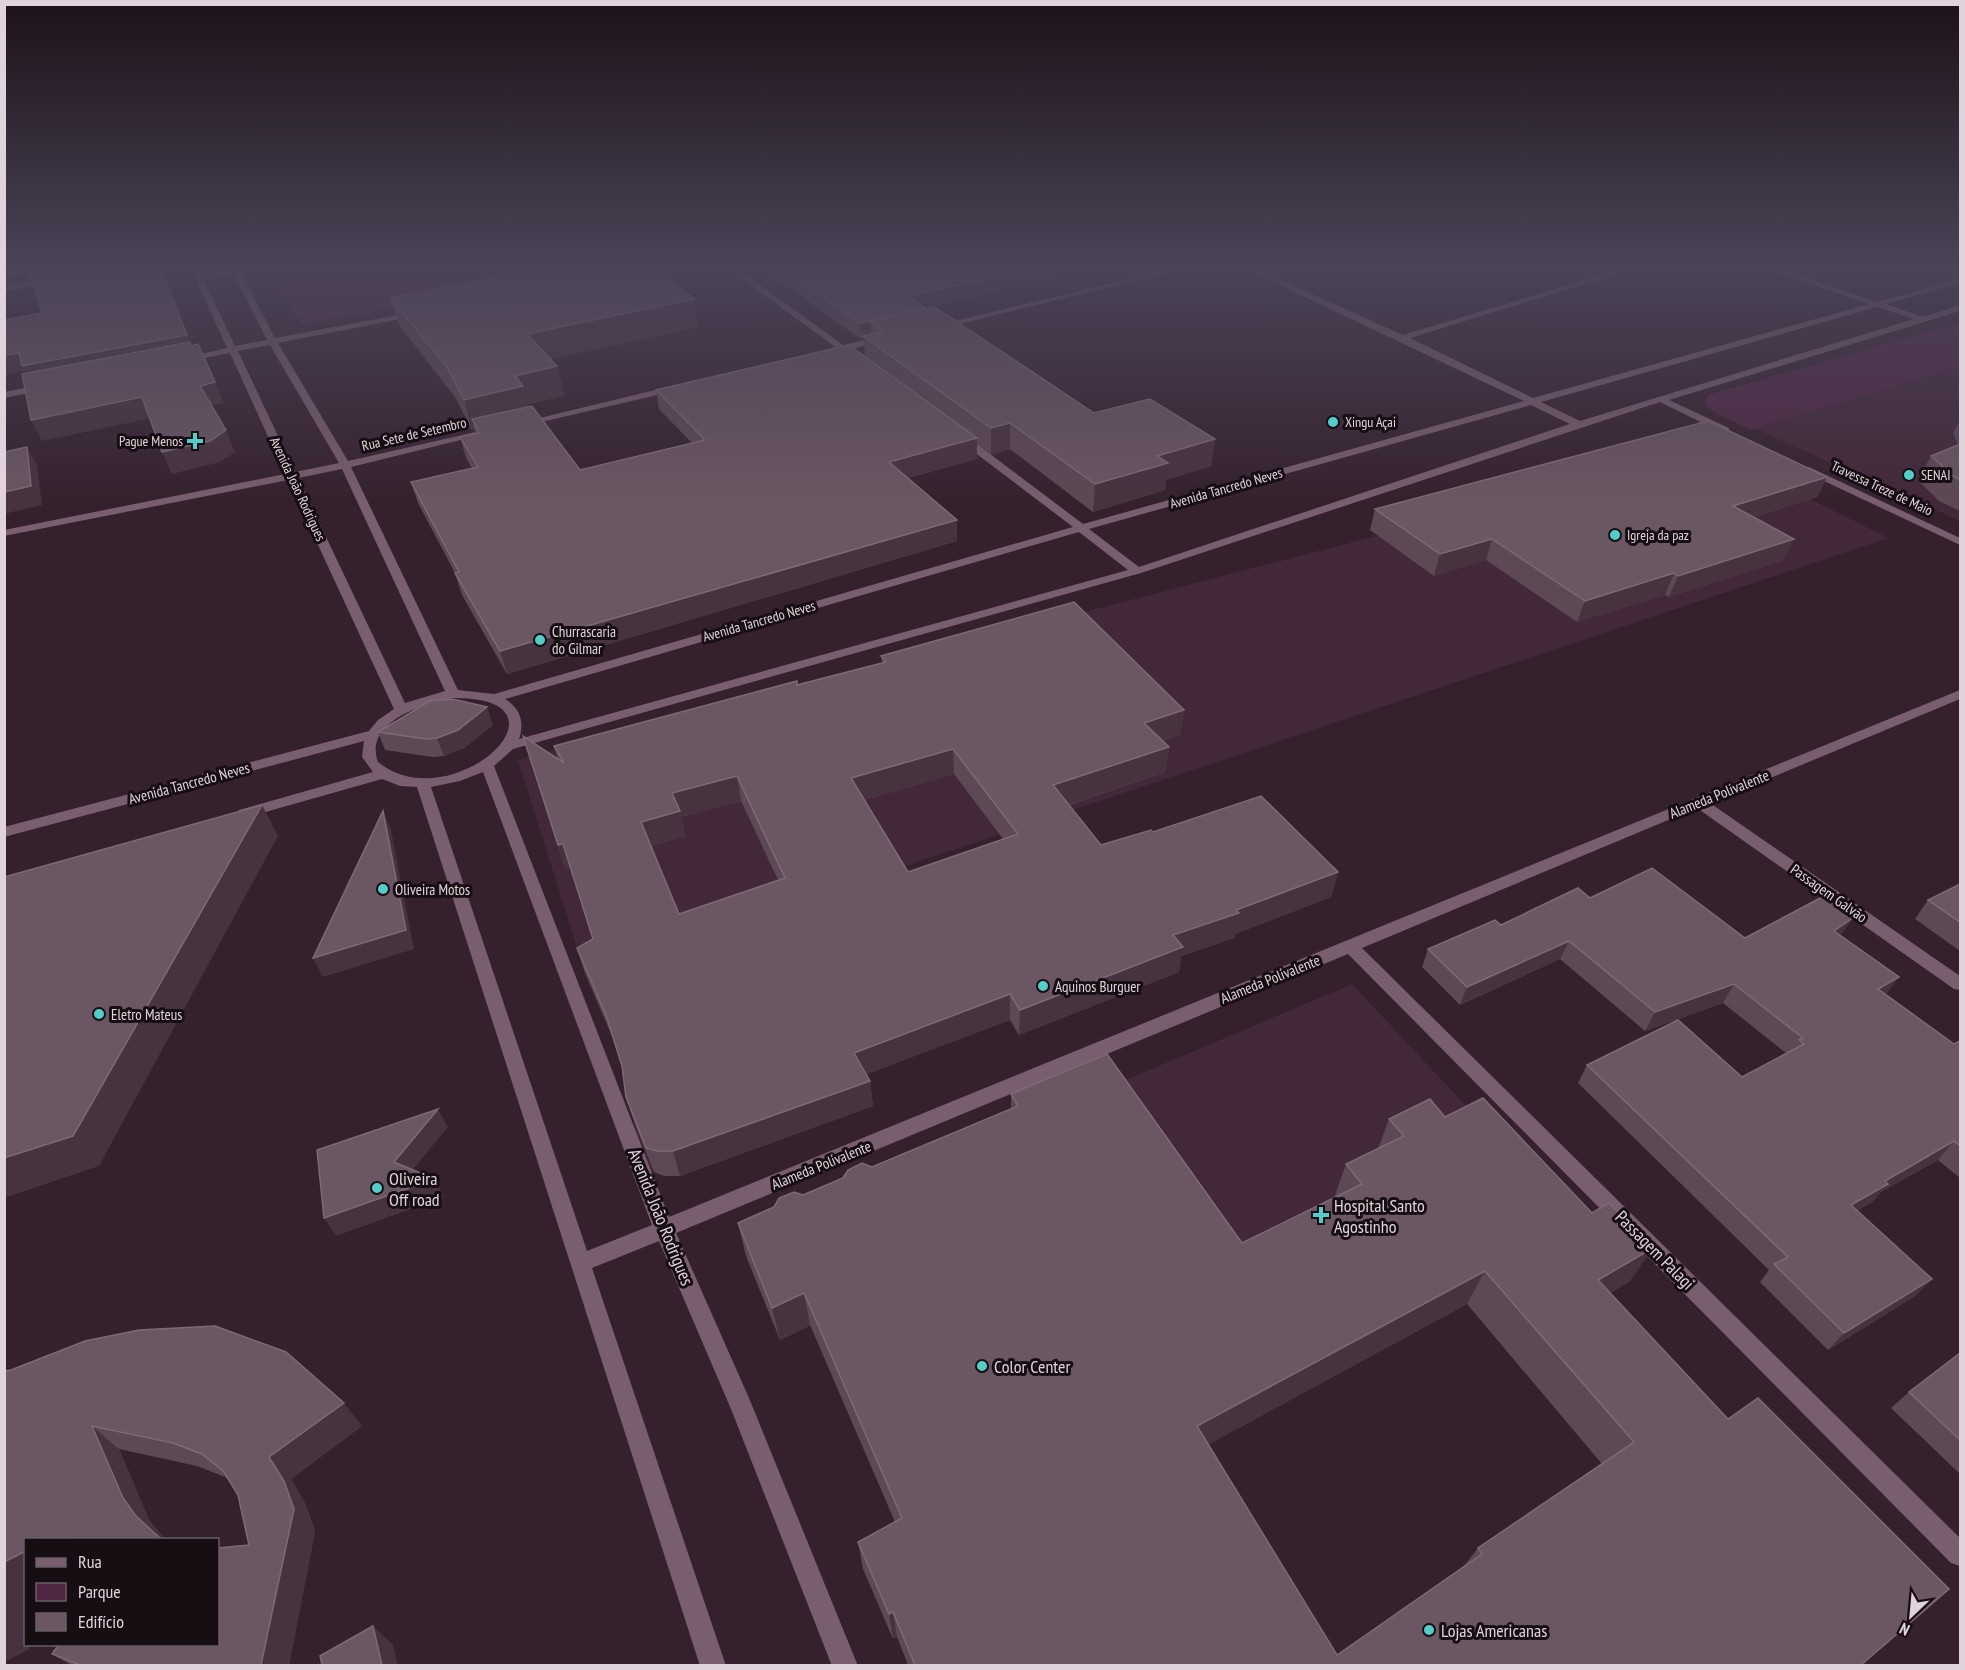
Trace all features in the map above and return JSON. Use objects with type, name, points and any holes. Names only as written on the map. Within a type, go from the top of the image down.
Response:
[{"type":"street","points":[[176,361],[244,347]]},
{"type":"street","points":[[275,347],[345,465],[453,694]]},
{"type":"street","points":[[819,354],[847,347]]},
{"type":"street","points":[[1421,347],[1579,424]]},
{"type":"street","name":"Avenida Tancredo Neves","points":[[494,698],[1082,528],[1726,347]]},
{"type":"street","points":[[509,746],[1137,571],[1579,424],[1831,347]]},
{"type":"street","points":[[842,348],[861,362]]},
{"type":"street","name":"Avenida João Rodrigues","points":[[232,349],[401,710]]},
{"type":"street","points":[[4,395],[62,384]]},
{"type":"street","points":[[519,425],[680,386]]},
{"type":"street","points":[[1660,399],[1735,435]]},
{"type":"street","name":"Rua Sete de Setembro","points":[[4,533],[345,465],[495,430]]},
{"type":"street","points":[[953,431],[1137,571]]},
{"type":"street","name":"Travessa Treze de Maio","points":[[1799,465],[1960,542]]},
{"type":"street","name":"Alameda Polivalente","points":[[579,1264],[1960,693]]},
{"type":"street","points":[[453,694],[475,694],[494,698],[508,706],[516,717],[516,731],[509,746],[487,765],[451,779],[422,782],[396,779],[383,774],[371,763],[368,749],[373,734],[384,721],[401,710],[426,699],[453,694]]},
{"type":"street","name":"Avenida Tancredo Neves","points":[[4,832],[373,734]]},
{"type":"street","name":"Avenida João Rodrigues","points":[[487,765],[664,1230],[741,1406],[845,1665]]},
{"type":"street","points":[[234,816],[383,774]]},
{"type":"street","points":[[422,782],[712,1665]]},
{"type":"street","name":"Passagem Galvão","points":[[1698,802],[1960,984]]},
{"type":"street","name":"Passagem Palagi","points":[[1350,946],[1960,1554]]},
{"type":"shaded area","name":"SENAI","points":[[1960,367],[1960,521],[1756,429]]},
{"type":"shaded area","points":[[1709,449],[1889,538],[893,870],[863,1087],[873,1106],[680,1176],[664,1176],[651,1171],[636,1139],[630,1091],[615,1043],[585,973],[518,760]]},
{"type":"shaded area","name":"Hospital Santo Agostinho","points":[[1352,984],[1484,1125],[1493,1290],[1214,1442],[1070,1208],[780,1340],[1010,1129]]},
{"type":"green space","points":[[1876,347],[1960,347],[1960,367],[1751,430],[1717,414],[1705,405],[1706,398],[1711,394]]},
{"type":"building","points":[[4,347],[123,347],[22,366],[19,353],[4,355]]},
{"type":"building","points":[[164,347],[199,347],[215,382],[200,386],[226,430],[210,441],[162,452],[142,397],[31,420],[22,374]]},
{"type":"building","points":[[430,347],[539,347],[557,366],[515,376],[523,386],[464,400],[447,367]]},
{"type":"building","points":[[841,347],[852,347],[977,438],[889,462],[957,520],[500,651],[455,573],[459,572],[411,482],[478,467],[460,437],[479,433],[472,419],[532,406],[580,470],[705,440],[656,390]]},
{"type":"building","points":[[878,347],[995,347],[1094,413],[1150,399],[1215,439],[1157,456],[1168,463],[1095,484],[1010,423],[991,428]]},
{"type":"building","points":[[1708,421],[1827,477],[1733,506],[1794,539],[1678,576],[1674,573],[1585,601],[1492,539],[1440,554],[1375,509]]},
{"type":"building","points":[[1960,444],[1960,480],[1931,456]]},
{"type":"building","points":[[27,447],[31,486],[4,492],[4,452]]},
{"type":"building","points":[[1074,602],[1184,710],[1144,723],[1169,747],[1053,785],[1101,845],[1151,830],[1153,832],[1261,796],[1338,872],[1236,910],[1239,913],[1173,935],[1183,947],[1020,1010],[1010,994],[854,1053],[870,1081],[673,1151],[646,1148],[626,1097],[622,1066],[607,1018],[577,948],[593,939],[563,844],[558,845],[523,736],[564,763],[554,746],[797,681],[797,685],[886,662],[881,656]],"holes":[[[953,749],[1018,834],[908,872],[851,778]],[[737,776],[785,878],[679,914],[641,822],[680,811],[672,793]]]},
{"type":"building","points":[[452,699],[487,707],[458,730],[437,738],[426,739],[378,732],[430,701]]},
{"type":"building","name":"Eletro Mateus","points":[[262,805],[73,1136],[4,1158],[4,877]]},
{"type":"building","name":"Oliveira Motos","points":[[383,811],[406,930],[313,958]]},
{"type":"building","points":[[1652,868],[1745,938],[1824,896],[1854,917],[1834,931],[1899,977],[1878,989],[1954,1044],[1960,1041],[1960,1146],[1954,1141],[1885,1181],[1888,1184],[1851,1205],[1932,1279],[1844,1333],[1774,1264],[1788,1257],[1587,1065],[1678,1020],[1742,1077],[1804,1044],[1799,1040],[1803,1038],[1734,984],[1655,1012],[1569,941],[1467,987],[1428,949],[1495,920],[1501,925],[1578,888],[1590,898]]},
{"type":"building","points":[[1960,884],[1960,922],[1928,900]]},
{"type":"building","points":[[1107,1054],[1242,1243],[1362,1184],[1346,1164],[1404,1136],[1389,1119],[1430,1099],[1445,1117],[1483,1098],[1592,1213],[1609,1203],[1653,1248],[1598,1280],[1728,1419],[1758,1398],[1949,1589],[1861,1665],[915,1665],[893,1612],[889,1614],[858,1542],[902,1518],[804,1293],[772,1308],[738,1223],[774,1207],[779,1198],[794,1192],[803,1195],[843,1178],[848,1170],[862,1163],[872,1167],[1018,1106],[1011,1094]],"holes":[[[1485,1271],[1634,1442],[1478,1548],[1482,1554],[1337,1655],[1197,1426]]]},
{"type":"building","points":[[438,1109],[394,1162],[435,1179],[324,1218],[317,1150]]},
{"type":"building","points":[[215,1326],[286,1352],[344,1403],[269,1457],[284,1481],[294,1509],[261,1665],[80,1665],[52,1654],[58,1646],[219,1646],[219,1548],[249,1545],[238,1495],[224,1472],[202,1454],[173,1443],[92,1426],[123,1498],[136,1516],[160,1538],[24,1538],[24,1552],[4,1562],[4,1371],[85,1341],[139,1330]]},
{"type":"building","points":[[1960,1353],[1960,1440],[1909,1392]]},
{"type":"building","points":[[373,1626],[382,1665],[322,1665],[320,1656]]},
{"type":"place","name":"Xingu Açai","points":[[1333,422]]},
{"type":"place","name":"Pague Menos","points":[[195,441]]},
{"type":"place","name":"SENAI","points":[[1909,475]]},
{"type":"place","name":"Igreja da paz","points":[[1615,535]]},
{"type":"place","name":"Churrascaria do Gilmar","points":[[540,640]]},
{"type":"place","name":"Oliveira Motos","points":[[383,889]]},
{"type":"place","name":"Aquinos Burguer","points":[[1043,986]]},
{"type":"place","name":"Eletro Mateus","points":[[99,1014]]},
{"type":"place","name":"Oliveira Off road","points":[[377,1188]]},
{"type":"place","name":"Hospital Santo Agostinho","points":[[1321,1215]]},
{"type":"place","name":"Color Center","points":[[982,1366]]},
{"type":"place","name":"Lojas Americanas","points":[[1429,1630]]}]
